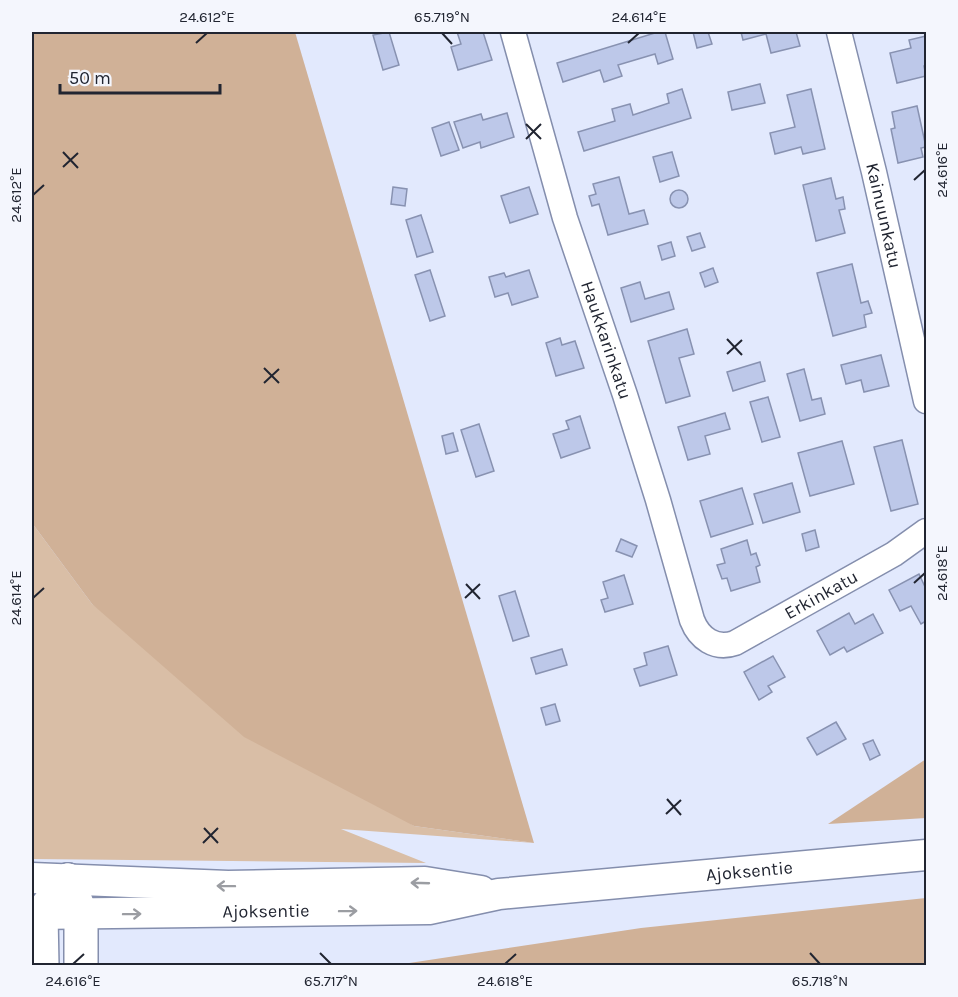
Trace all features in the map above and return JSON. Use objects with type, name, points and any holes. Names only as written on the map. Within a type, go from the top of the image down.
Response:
[{"type":"highway","points":[[42,966],[36,914],[68,880],[81,915],[81,966]]},
{"type":"main road","name":"Ajoksentie","points":[[36,914],[429,909],[499,894],[927,855]]},
{"type":"main road","name":"Ajoksentie","points":[[32,878],[228,886],[425,882],[499,894]]},
{"type":"street","name":"Haukkarinkatu","points":[[513,32],[565,218],[625,395],[692,620],[700,634],[711,643]]},
{"type":"street","name":"Kainuunkatu","points":[[839,32],[927,401]]},
{"type":"street","name":"Erkinkatu","points":[[711,643],[728,645],[742,639],[894,554],[927,531]]},
{"type":"shaded area","points":[[32,32],[295,32],[534,843],[414,826],[244,737],[92,604],[32,523]]},
{"type":"shaded area","points":[[32,523],[92,604],[414,826],[534,843],[341,829],[426,863],[32,859]]},
{"type":"shaded area","points":[[926,759],[926,818],[828,824]]},
{"type":"shaded area","points":[[926,898],[926,963],[915,965],[396,965],[641,928]]},
{"type":"building","points":[[389,32],[399,65],[383,70],[373,35]]},
{"type":"building","points":[[457,32],[483,32],[492,60],[458,70],[451,47],[461,44]]},
{"type":"building","points":[[658,32],[665,32],[673,59],[658,64],[655,54],[618,65],[622,76],[604,82],[600,70],[563,82],[557,63]]},
{"type":"building","points":[[693,32],[708,32],[712,44],[697,48]]},
{"type":"building","points":[[741,32],[796,32],[800,46],[771,53],[766,34],[743,40]]},
{"type":"building","points":[[926,36],[926,65],[924,66],[926,76],[897,83],[890,53],[911,48],[909,40]]},
{"type":"building","points":[[760,84],[765,103],[732,110],[728,92]]},
{"type":"building","points":[[682,89],[691,118],[584,151],[578,132],[615,121],[612,109],[630,104],[633,115],[669,103],[667,94]]},
{"type":"building","points":[[811,89],[825,149],[803,154],[801,147],[775,154],[770,133],[795,127],[787,95]]},
{"type":"building","points":[[917,106],[926,147],[921,148],[923,157],[898,163],[891,129],[895,128],[892,112]]},
{"type":"building","points":[[507,113],[514,137],[481,148],[480,142],[463,148],[454,122],[481,114],[483,120]]},
{"type":"building","points":[[449,122],[459,150],[441,156],[432,128]]},
{"type":"building","points":[[672,152],[679,176],[660,182],[653,157]]},
{"type":"building","points":[[619,177],[629,214],[644,210],[648,224],[608,235],[599,204],[592,206],[589,196],[596,194],[593,184]]},
{"type":"building","points":[[831,178],[836,199],[843,197],[845,209],[839,210],[845,233],[816,241],[803,185]]},
{"type":"building","points":[[393,187],[407,189],[405,206],[391,204]]},
{"type":"building","points":[[529,187],[538,214],[510,223],[501,196]]},
{"type":"building","points":[[679,190],[685,193],[688,199],[685,205],[679,208],[673,205],[670,199],[673,193]]},
{"type":"building","points":[[421,215],[433,252],[417,257],[406,220]]},
{"type":"building","points":[[700,233],[705,247],[692,251],[687,237]]},
{"type":"building","points":[[671,242],[675,256],[662,260],[658,246]]},
{"type":"building","points":[[852,264],[861,303],[868,301],[872,313],[864,315],[866,327],[833,336],[817,273]]},
{"type":"building","points":[[713,268],[718,282],[705,287],[700,273]]},
{"type":"building","points":[[430,270],[445,316],[430,321],[415,275]]},
{"type":"building","points":[[529,270],[538,297],[512,305],[508,293],[495,297],[489,277],[504,273],[506,277]]},
{"type":"building","points":[[640,282],[645,299],[669,292],[674,309],[631,322],[621,288]]},
{"type":"building","points":[[687,329],[694,354],[679,358],[690,396],[666,403],[648,341]]},
{"type":"building","points":[[560,338],[562,345],[575,341],[584,368],[556,376],[546,343]]},
{"type":"building","points":[[881,355],[889,386],[864,392],[861,380],[846,384],[841,365]]},
{"type":"building","points":[[760,362],[765,381],[733,391],[727,372]]},
{"type":"building","points":[[804,369],[812,400],[821,398],[825,414],[800,421],[787,374]]},
{"type":"building","points":[[768,397],[780,437],[762,442],[750,402]]},
{"type":"building","points":[[725,413],[730,429],[705,436],[710,454],[688,460],[678,427]]},
{"type":"building","points":[[580,416],[590,448],[561,458],[553,434],[569,429],[566,421]]},
{"type":"building","points":[[479,424],[494,471],[476,477],[461,430]]},
{"type":"building","points":[[453,433],[458,451],[446,454],[442,436]]},
{"type":"building","points":[[902,440],[918,504],[891,511],[874,447]]},
{"type":"building","points":[[842,441],[854,484],[810,496],[798,453]]},
{"type":"building","points":[[792,483],[800,512],[763,523],[754,494]]},
{"type":"building","points":[[742,488],[753,524],[711,537],[700,501]]},
{"type":"building","points":[[815,530],[819,547],[806,551],[802,534]]},
{"type":"building","points":[[621,539],[637,546],[632,557],[616,551]]},
{"type":"building","points":[[747,540],[751,555],[756,553],[760,565],[756,567],[760,582],[731,591],[727,578],[722,579],[717,565],[725,563],[721,549]]},
{"type":"building","points":[[919,574],[926,589],[926,621],[921,624],[911,606],[900,611],[889,590]]},
{"type":"building","points":[[624,575],[633,604],[605,612],[601,600],[608,598],[603,582]]},
{"type":"building","points":[[515,591],[529,636],[513,641],[499,596]]},
{"type":"building","points":[[849,613],[855,624],[873,614],[883,633],[847,652],[844,647],[830,655],[817,631]]},
{"type":"building","points":[[668,646],[677,675],[640,686],[634,669],[647,665],[644,653]]},
{"type":"building","points":[[562,649],[567,665],[536,674],[531,658]]},
{"type":"building","points":[[773,656],[785,677],[768,686],[772,692],[759,700],[744,672]]},
{"type":"building","points":[[555,704],[560,721],[546,725],[541,708]]},
{"type":"building","points":[[836,722],[846,739],[817,755],[807,738]]},
{"type":"building","points":[[873,740],[880,755],[870,760],[863,744]]}]
